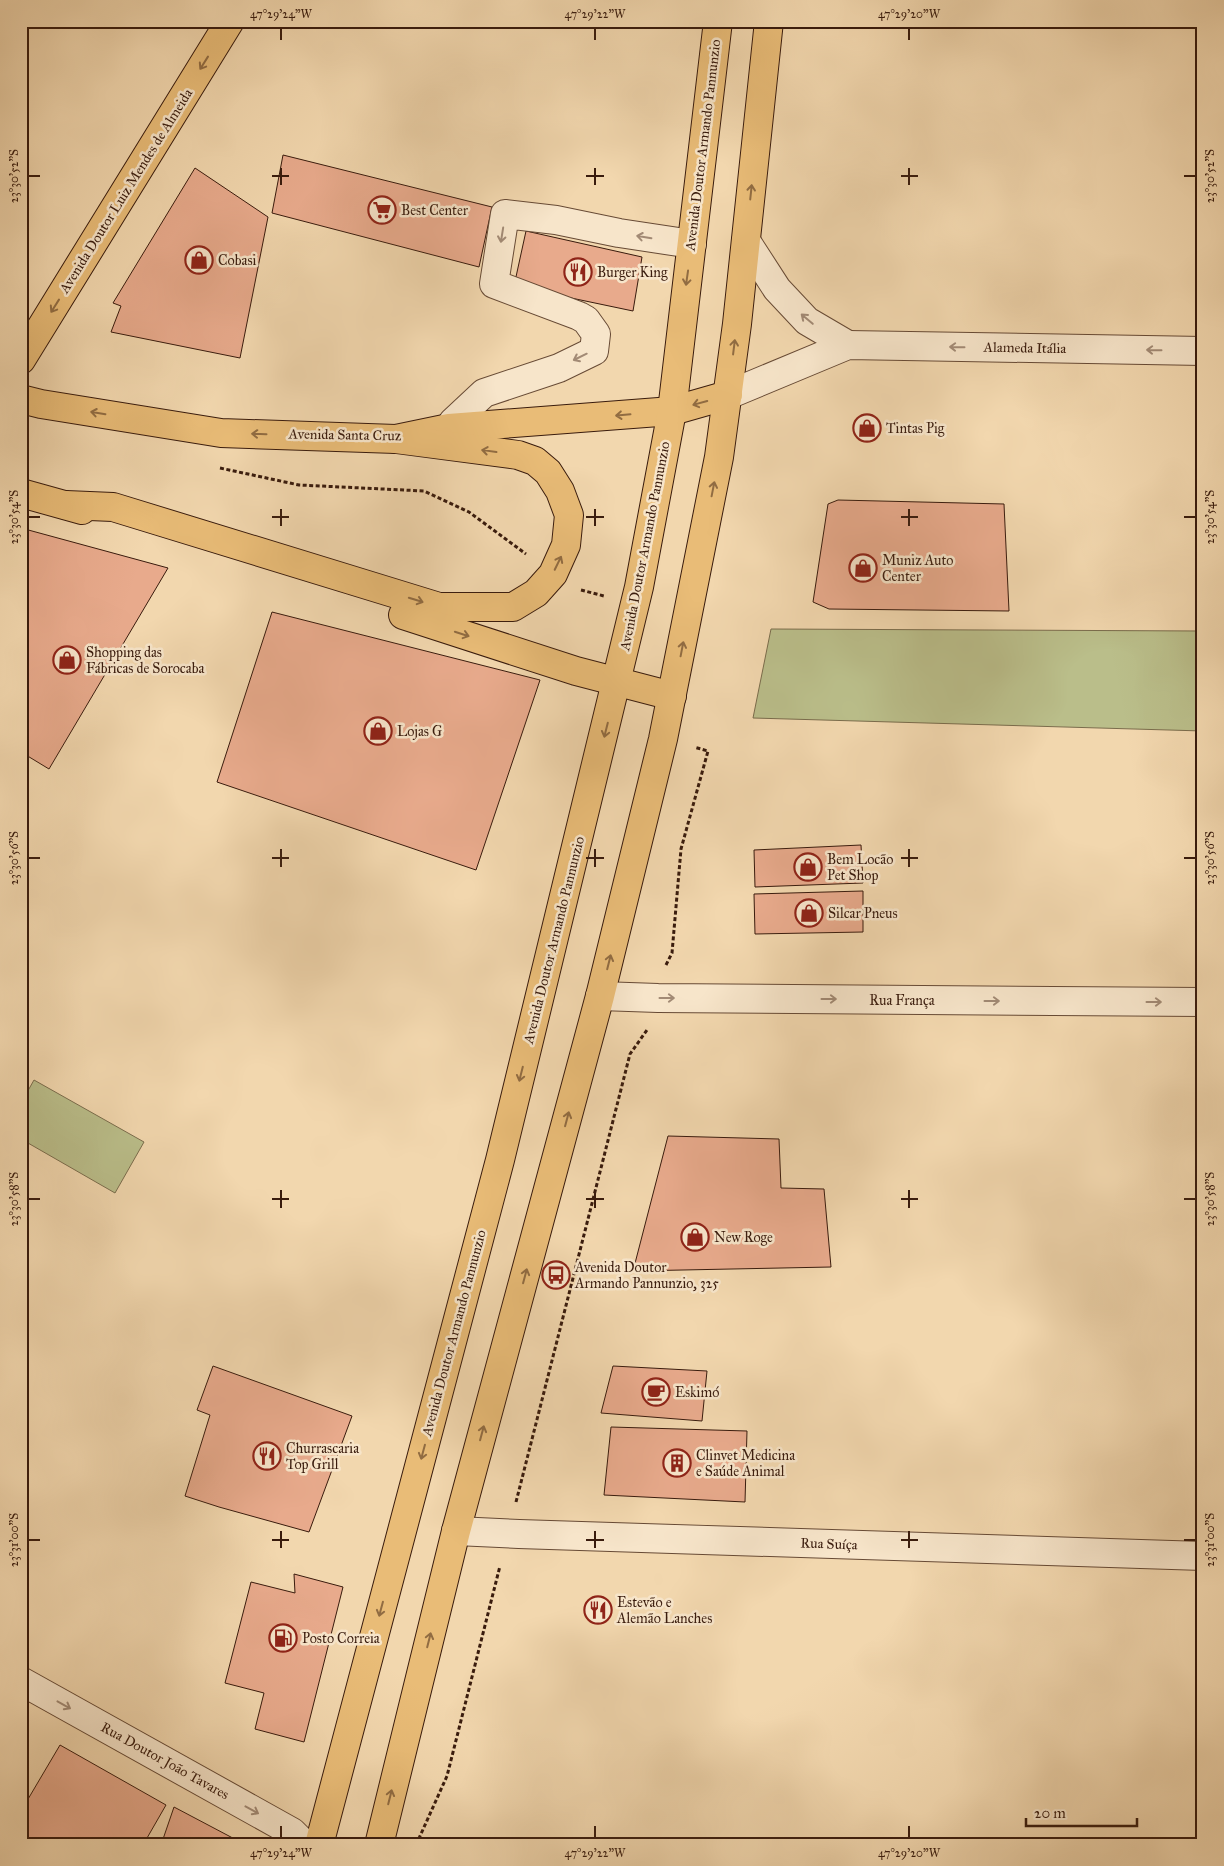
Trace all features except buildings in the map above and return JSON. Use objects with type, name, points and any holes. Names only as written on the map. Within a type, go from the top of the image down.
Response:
[{"type":"main road","name":"Avenida Doutor Luiz Mendes de Almeida","points":[[21,360],[230,21]]},
{"type":"main road","points":[[378,1845],[456,1531],[600,996],[663,739],[719,456],[746,241],[769,21]]},
{"type":"main road","name":"Avenida Doutor Armando Pannunzio","points":[[319,1845],[500,1160],[635,602],[672,410],[716,22]]},
{"type":"main road","name":"Avenida Santa Cruz","points":[[21,399],[41,404],[221,433],[396,439],[449,428],[672,410],[728,395]]},
{"type":"main road","points":[[66,505],[113,508],[439,607],[513,607],[536,593],[553,574],[566,546],[569,515],[560,492],[548,472],[535,461],[518,455],[396,439]]},
{"type":"main road","points":[[21,493],[66,505],[576,671],[672,696]]},
{"type":"street","points":[[449,428],[484,393],[559,368],[594,351],[596,334],[586,320],[494,284],[505,214],[556,220],[619,233],[692,244]]},
{"type":"street","points":[[746,241],[777,289],[807,321],[848,346]]},
{"type":"street","name":"Alameda Itália","points":[[728,395],[848,346],[1203,351]]},
{"type":"street","name":"Rua França","points":[[600,996],[1203,1002]]},
{"type":"street","name":"Rua Suíça","points":[[456,1531],[1203,1556]]},
{"type":"street","name":"Rua Doutor João Tavares","points":[[21,1681],[292,1832],[306,1845]]},
{"type":"path","points":[[213,467],[299,485],[424,491],[468,512],[553,574],[582,590],[635,602]]},
{"type":"path","points":[[416,1845],[447,1776],[630,1054],[652,1023],[664,971],[672,953],[681,849],[708,751],[663,739]]},
{"type":"green space","points":[[771,629],[1203,631],[1203,731],[753,718]]},
{"type":"green space","points":[[34,1080],[144,1142],[115,1193],[21,1139],[21,1103]]},
{"type":"place","name":"Best Center","points":[[382,210]]},
{"type":"place","name":"Cobasi","points":[[199,260]]},
{"type":"place","name":"Burger King","points":[[578,272]]},
{"type":"place","name":"Tintas Pig","points":[[867,428]]},
{"type":"place","name":"Muniz Auto Center","points":[[863,568]]},
{"type":"place","name":"Shopping das Fábricas de Sorocaba","points":[[67,660]]},
{"type":"place","name":"Lojas G","points":[[378,731]]},
{"type":"place","name":"Bem Locão Pet Shop","points":[[808,867]]},
{"type":"place","name":"Silcar Pneus","points":[[809,913]]},
{"type":"place","name":"New Roge","points":[[695,1237]]},
{"type":"place","name":"Avenida Doutor Armando Pannunzio, 325","points":[[556,1275]]},
{"type":"place","name":"Eskimó","points":[[656,1392]]},
{"type":"place","name":"Churrascaria Top Grill","points":[[267,1456]]},
{"type":"place","name":"Clinvet Medicina e Saúde Animal","points":[[677,1463]]},
{"type":"place","name":"Estevão e Alemão Lanches","points":[[598,1610]]},
{"type":"place","name":"Posto Correia","points":[[283,1638]]}]
